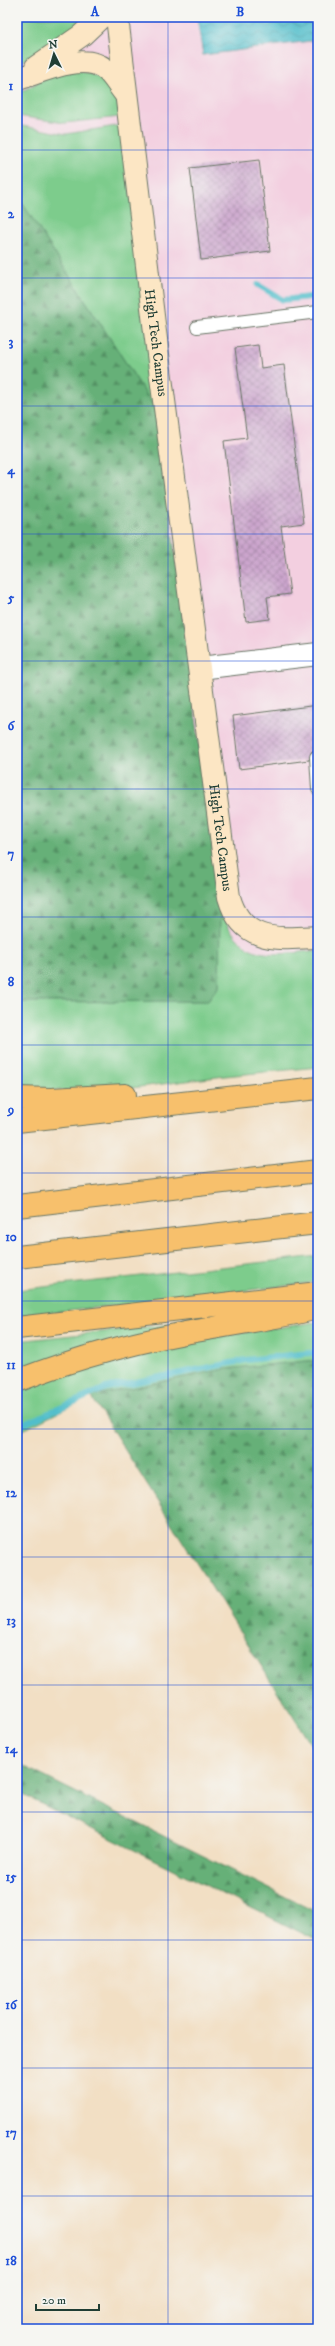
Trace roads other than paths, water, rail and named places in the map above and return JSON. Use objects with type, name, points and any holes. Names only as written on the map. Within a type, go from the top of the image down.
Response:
[{"type":"highway","points":[[17,1098],[111,1096],[218,1087],[238,1095]]},
{"type":"highway","points":[[17,1120],[238,1095],[318,1088]]},
{"type":"highway","points":[[17,1206],[318,1171]]},
{"type":"highway","points":[[17,1257],[318,1223]]},
{"type":"highway","points":[[17,1328],[318,1293]]},
{"type":"highway","points":[[17,1381],[64,1362],[130,1345],[213,1328],[278,1318],[318,1308]]},
{"type":"street","points":[[19,79],[82,35],[101,17]]},
{"type":"street","name":"High Tech Campus","points":[[117,17],[154,324],[232,909],[239,921],[258,934],[272,939],[318,937]]},
{"type":"street","points":[[19,79],[59,65],[83,61],[104,68],[126,96]]},
{"type":"street","points":[[200,668],[318,654]]},
{"type":"lane","points":[[197,327],[318,312]]},
{"type":"lane","points":[[316,757],[318,789]]},
{"type":"water","points":[[197,17],[318,17],[318,40],[203,55]]},
{"type":"waterway","points":[[258,285],[283,300],[318,296]]},
{"type":"waterway","points":[[17,1427],[106,1388],[246,1360],[318,1352]]}]
